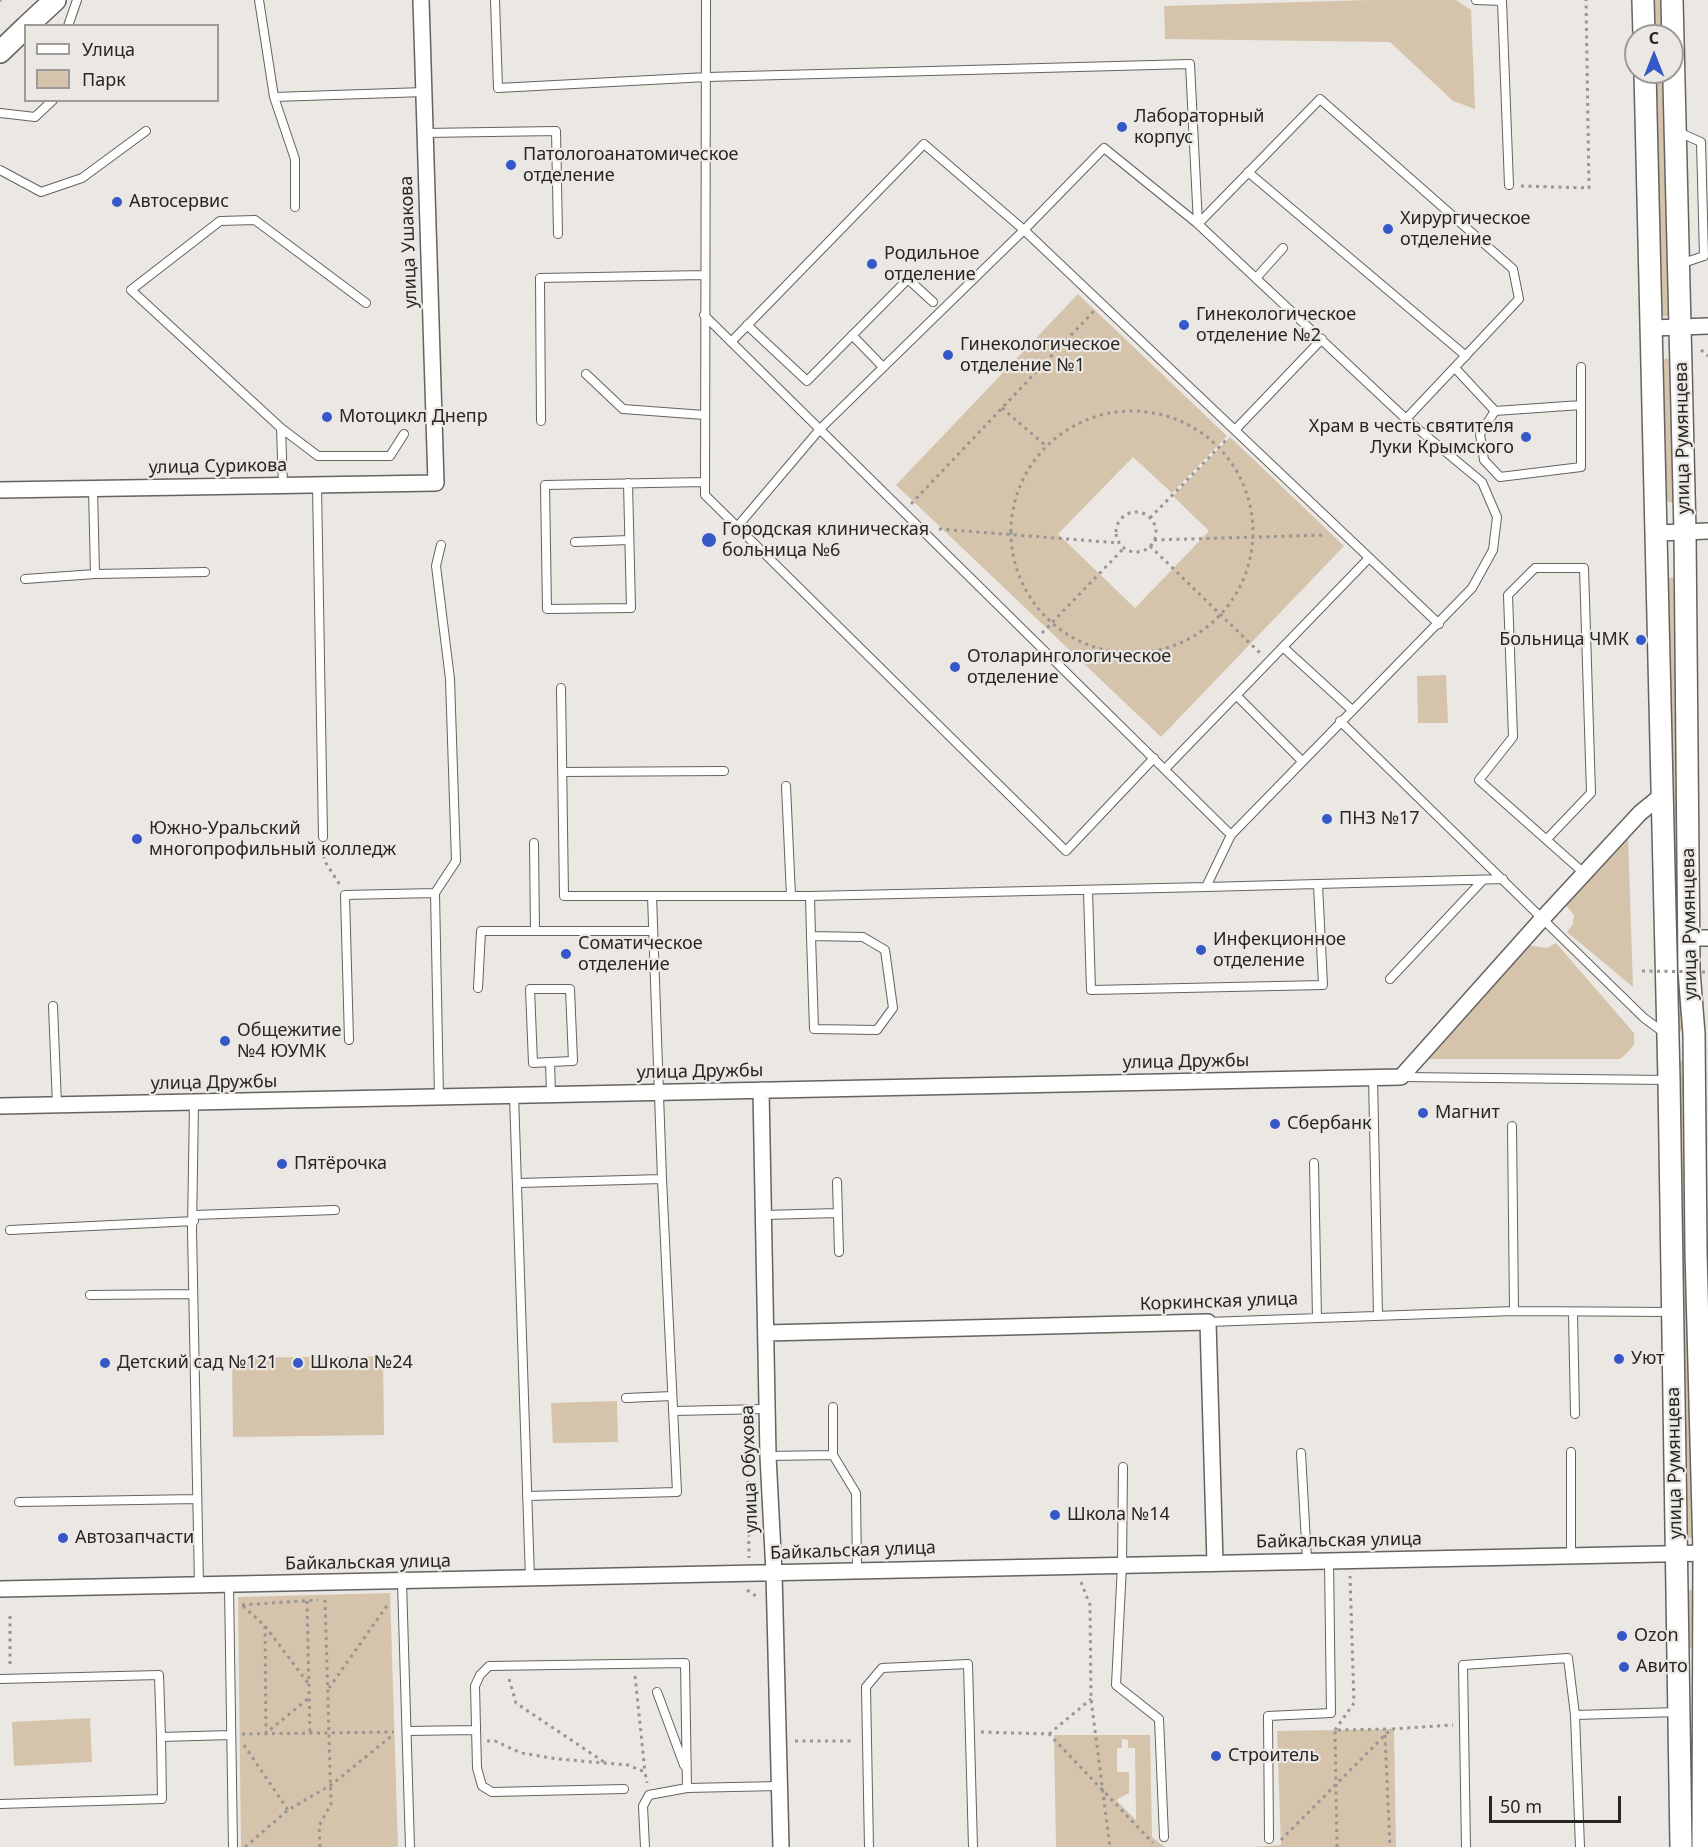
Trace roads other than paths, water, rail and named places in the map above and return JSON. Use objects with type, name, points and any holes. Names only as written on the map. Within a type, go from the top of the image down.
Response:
[{"type":"main road","points":[[28,24],[56,0]]},
{"type":"main road","points":[[1643,0],[1644,24]]},
{"type":"main road","name":"улица Румянцева","points":[[1671,0],[1699,971],[1694,1044],[1702,1252],[1706,1553],[1703,1847]]},
{"type":"main road","points":[[0,52],[24,28]]},
{"type":"main road","name":"улица Румянцева","points":[[1645,84],[1669,1080],[1681,1847]]},
{"type":"main road","points":[[1667,1039],[1694,1044]]},
{"type":"street","name":"улица Ушакова","points":[[421,0],[436,483]]},
{"type":"street","points":[[1652,328],[1708,326]]},
{"type":"street","name":"улица Сурикова","points":[[0,490],[436,483]]},
{"type":"street","points":[[1657,532],[1708,531]]},
{"type":"street","points":[[1401,1077],[1543,918],[1641,813],[1662,795]]},
{"type":"street","name":"улица Дружбы","points":[[0,1106],[1401,1077]]},
{"type":"street","name":"улица Обухова","points":[[761,1090],[768,1456],[774,1573],[781,1847]]},
{"type":"street","points":[[1208,1322],[1215,1563]]},
{"type":"street","name":"Коркинская улица","points":[[766,1333],[1208,1322]]},
{"type":"street","name":"Байкальская улица","points":[[0,1589],[229,1586],[857,1570],[1706,1553]]},
{"type":"lane","points":[[69,24],[77,0]]},
{"type":"lane","points":[[259,0],[274,97],[295,159],[295,207]]},
{"type":"lane","points":[[495,0],[498,88],[707,77],[1190,64],[1198,224]]},
{"type":"lane","points":[[706,0],[705,495],[1066,851],[1154,758]]},
{"type":"lane","points":[[1476,0],[1502,1],[1509,185]]},
{"type":"lane","points":[[274,97],[424,92]]},
{"type":"lane","points":[[1198,224],[1320,99],[1513,269],[1519,299],[1406,419]]},
{"type":"lane","points":[[0,113],[35,117],[51,102]]},
{"type":"lane","points":[[0,170],[41,192],[82,178],[146,131]]},
{"type":"lane","points":[[425,133],[556,131],[558,234]]},
{"type":"lane","points":[[731,342],[924,144],[1024,230],[1439,624]]},
{"type":"lane","points":[[737,527],[820,429],[1024,230],[1104,148],[1198,224],[1406,419],[1482,482],[1497,517],[1493,550],[1472,588],[1231,835],[1206,887]]},
{"type":"lane","points":[[1248,172],[1466,356]]},
{"type":"lane","points":[[366,303],[255,220],[220,221],[131,290],[281,428],[318,456],[390,456],[404,434]]},
{"type":"lane","points":[[1257,277],[1283,248]]},
{"type":"lane","points":[[541,421],[540,278],[705,275]]},
{"type":"lane","points":[[747,325],[807,381],[908,279],[933,302]]},
{"type":"lane","points":[[704,315],[1231,835]]},
{"type":"lane","points":[[852,335],[883,367]]},
{"type":"lane","points":[[1235,430],[1322,339]]},
{"type":"lane","points":[[1495,411],[1480,434],[1484,460],[1500,477],[1581,467],[1581,367]]},
{"type":"lane","points":[[1455,368],[1495,411]]},
{"type":"lane","points":[[586,374],[623,409],[705,415]]},
{"type":"lane","points":[[1495,411],[1581,405]]},
{"type":"lane","points":[[281,428],[283,486]]},
{"type":"lane","points":[[628,483],[631,608],[547,609],[544,485],[628,483],[705,482]]},
{"type":"lane","points":[[317,485],[323,837]]},
{"type":"lane","points":[[93,489],[95,574]]},
{"type":"lane","points":[[575,542],[629,540]]},
{"type":"lane","points":[[439,1097],[435,893],[456,861],[450,679],[436,567],[441,545]]},
{"type":"lane","points":[[1165,770],[1369,558]]},
{"type":"lane","points":[[1547,839],[1591,793],[1584,568],[1535,568],[1508,595],[1514,737],[1479,780],[1585,874]]},
{"type":"lane","points":[[26,579],[95,574],[205,572]]},
{"type":"lane","points":[[1284,648],[1352,710]]},
{"type":"lane","points":[[561,688],[564,896],[810,896],[1088,891],[1503,879]]},
{"type":"lane","points":[[1237,696],[1302,761]]},
{"type":"lane","points":[[1340,722],[1667,1039]]},
{"type":"lane","points":[[562,772],[724,771]]},
{"type":"lane","points":[[786,786],[791,896]]},
{"type":"lane","points":[[534,843],[536,931]]},
{"type":"lane","points":[[1390,979],[1483,880]]},
{"type":"lane","points":[[1088,891],[1091,990],[1323,985],[1318,885]]},
{"type":"lane","points":[[350,1040],[345,895],[435,893]]},
{"type":"lane","points":[[527,1496],[677,1491],[658,1092],[652,896]]},
{"type":"lane","points":[[810,896],[811,936],[814,1029],[877,1030],[893,1008],[885,951],[863,937],[811,936]]},
{"type":"lane","points":[[478,988],[481,931],[653,932]]},
{"type":"lane","points":[[530,989],[570,989],[573,1061],[550,1062],[534,1063],[530,989]]},
{"type":"lane","points":[[53,1006],[57,1105]]},
{"type":"lane","points":[[550,1062],[551,1094]]},
{"type":"lane","points":[[1373,1077],[1378,1316]]},
{"type":"lane","name":"улица Дружбы","points":[[1401,1077],[1669,1080]]},
{"type":"lane","points":[[514,1095],[519,1183],[530,1579]]},
{"type":"lane","points":[[194,1103],[193,1293],[199,1586]]},
{"type":"lane","points":[[1512,1126],[1515,1311]]},
{"type":"lane","points":[[1314,1163],[1317,1318]]},
{"type":"lane","points":[[519,1183],[662,1179]]},
{"type":"lane","points":[[837,1182],[839,1252]]},
{"type":"lane","points":[[10,1230],[335,1210]]},
{"type":"lane","points":[[764,1215],[838,1213]]},
{"type":"lane","points":[[90,1295],[193,1293]]},
{"type":"lane","name":"Коркинская улица","points":[[1208,1322],[1515,1311],[1673,1312]]},
{"type":"lane","points":[[1573,1312],[1575,1414]]},
{"type":"lane","points":[[626,1398],[672,1396]]},
{"type":"lane","points":[[833,1407],[833,1455],[856,1493],[857,1570]]},
{"type":"lane","points":[[673,1411],[767,1409]]},
{"type":"lane","points":[[1571,1452],[1571,1556]]},
{"type":"lane","points":[[1301,1454],[1306,1560]]},
{"type":"lane","points":[[768,1456],[833,1455]]},
{"type":"lane","points":[[1123,1467],[1122,1565],[1116,1684],[1159,1719],[1164,1837]]},
{"type":"lane","points":[[19,1502],[197,1499]]},
{"type":"lane","points":[[1269,1839],[1268,1716],[1331,1713],[1329,1560]]},
{"type":"lane","points":[[402,1582],[410,1847]]},
{"type":"lane","points":[[229,1586],[233,1847]]},
{"type":"lane","points":[[1466,1847],[1463,1665],[1568,1658],[1575,1715],[1580,1847]]},
{"type":"lane","points":[[624,1789],[492,1792],[482,1786],[477,1768],[475,1686],[480,1675],[489,1666],[685,1663],[687,1788]]},
{"type":"lane","points":[[870,1847],[866,1687],[882,1668],[968,1664],[973,1847]]},
{"type":"lane","points":[[0,1679],[159,1675],[162,1799],[0,1804]]},
{"type":"lane","points":[[657,1692],[687,1772]]},
{"type":"lane","points":[[1575,1715],[1680,1712]]},
{"type":"lane","points":[[408,1731],[476,1730]]},
{"type":"lane","points":[[161,1737],[231,1735]]},
{"type":"lane","points":[[645,1847],[643,1806],[649,1795],[687,1788],[779,1786]]},
{"type":"place","name":"Лабораторный корпус","points":[[1122,127]]},
{"type":"place","name":"Патологоанатомическое отделение","points":[[511,165]]},
{"type":"place","name":"Автосервис","points":[[117,202]]},
{"type":"place","name":"Хирургическое отделение","points":[[1388,229]]},
{"type":"place","name":"Родильное отделение","points":[[872,264]]},
{"type":"place","name":"Гинекологическое отделение №2","points":[[1184,325]]},
{"type":"place","name":"Гинекологическое отделение №1","points":[[948,355]]},
{"type":"place","name":"Мотоцикл Днепр","points":[[327,417]]},
{"type":"place","name":"Храм в честь святителя Луки Крымского","points":[[1526,437]]},
{"type":"place","name":"Городская клиническая больница №6","points":[[709,540]]},
{"type":"place","name":"Больница ЧМК","points":[[1641,640]]},
{"type":"place","name":"Отоларингологическое отделение","points":[[955,667]]},
{"type":"place","name":"ПНЗ №17","points":[[1327,819]]},
{"type":"place","name":"Южно-Уральский многопрофильный колледж","points":[[137,839]]},
{"type":"place","name":"Инфекционное отделение","points":[[1201,950]]},
{"type":"place","name":"Соматическое отделение","points":[[566,954]]},
{"type":"place","name":"Общежитие №4 ЮУМК","points":[[225,1041]]},
{"type":"place","name":"Магнит","points":[[1423,1113]]},
{"type":"place","name":"Сбербанк","points":[[1275,1124]]},
{"type":"place","name":"Пятёрочка","points":[[282,1164]]},
{"type":"place","name":"Уют","points":[[1619,1359]]},
{"type":"place","name":"Детский сад №121","points":[[105,1363]]},
{"type":"place","name":"Школа №24","points":[[298,1363]]},
{"type":"place","name":"Школа №14","points":[[1055,1515]]},
{"type":"place","name":"Автозапчасти","points":[[63,1538]]},
{"type":"place","name":"Ozon","points":[[1622,1636]]},
{"type":"place","name":"Авито","points":[[1624,1667]]},
{"type":"place","name":"Строитель","points":[[1216,1756]]}]
